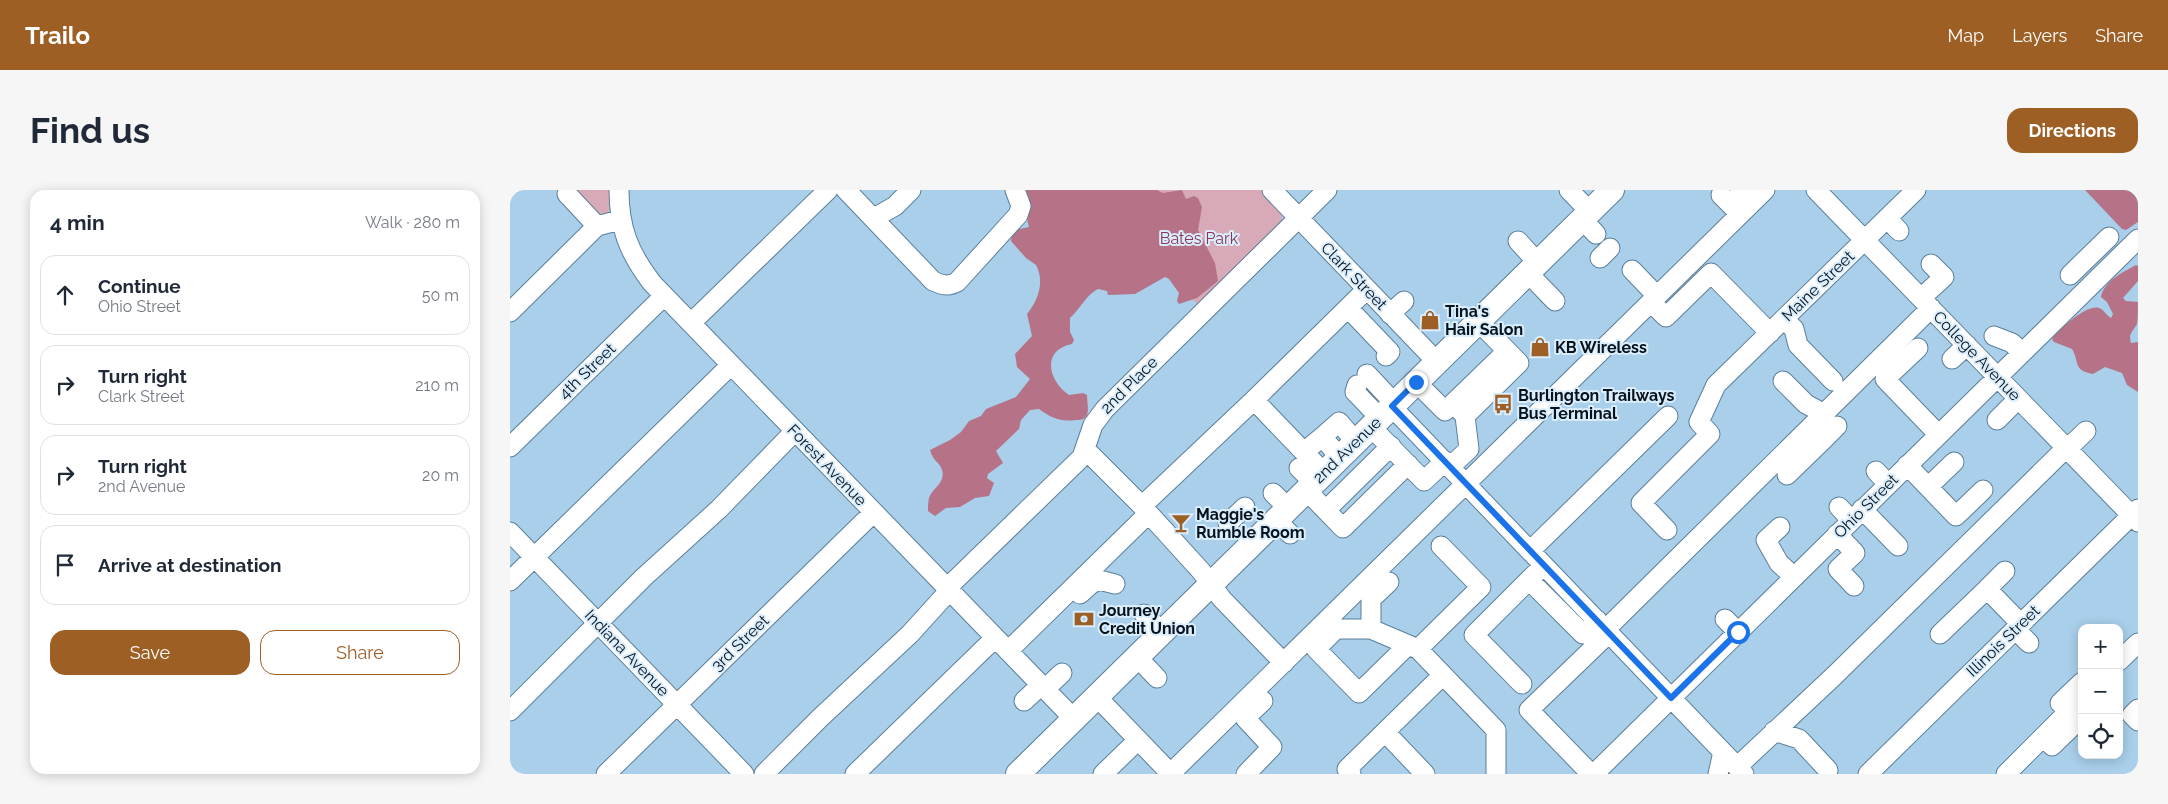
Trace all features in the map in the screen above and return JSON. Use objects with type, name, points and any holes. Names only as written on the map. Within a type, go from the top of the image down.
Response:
[{"type":"main road","name":"2nd Avenue","points":[[1018,774],[1279,517],[1346,446],[1416,382],[1533,268],[1589,222],[1612,190]]},
{"type":"street","name":"Forest Avenue","points":[[619,190],[620,220],[630,251],[640,268],[664,296],[1074,719]]},
{"type":"street","points":[[691,323],[828,190]]},
{"type":"street","points":[[846,190],[933,280],[942,285],[950,285],[957,282],[1010,226],[1018,214],[1018,198]]},
{"type":"street","points":[[874,218],[895,206],[911,190]]},
{"type":"street","name":"Clark Street","points":[[1272,190],[1367,289],[1397,307],[1437,362]]},
{"type":"street","name":"2nd Place","points":[[764,774],[821,717],[910,634],[948,590],[1082,457],[1086,450],[1093,425],[1105,408],[1326,190]]},
{"type":"street","points":[[1569,190],[1589,222]]},
{"type":"street","points":[[1097,697],[1141,736],[1171,774],[1284,663],[1349,595],[1582,373],[1654,299],[1730,205],[1745,190]]},
{"type":"street","points":[[1730,205],[1765,190]]},
{"type":"street","name":"College Avenue","points":[[1816,190],[2066,448],[2136,515]]},
{"type":"street","name":"Maine Street","points":[[1667,530],[1641,503],[1710,434],[1699,422],[1720,391],[1770,333],[1864,240],[1893,224],[1916,190]]},
{"type":"street","points":[[567,194],[597,226]]},
{"type":"street","points":[[510,312],[597,226],[620,220]]},
{"type":"street","points":[[2090,286],[2072,273],[2107,235],[2133,246]]},
{"type":"street","points":[[1518,241],[1555,301]]},
{"type":"street","name":"Ohio Street","points":[[1592,774],[1837,534],[1851,512],[1882,477],[1907,466],[2021,352],[2133,246]]},
{"type":"street","points":[[1632,270],[1666,317],[1711,273],[1770,333]]},
{"type":"street","points":[[1592,774],[1530,710],[1604,628],[1830,421],[1926,303],[1939,276]]},
{"type":"street","points":[[1182,480],[1254,400],[1367,289]]},
{"type":"street","name":"4th Street","points":[[510,447],[664,296]]},
{"type":"street","points":[[1348,308],[1390,352],[1386,356]]},
{"type":"street","points":[[1784,319],[1794,329],[1798,345],[1833,381]]},
{"type":"street","points":[[1416,382],[1445,411],[1459,410],[1509,347],[1478,321]]},
{"type":"street","points":[[1994,336],[2012,343],[2021,352]]},
{"type":"street","points":[[1952,359],[1967,345]]},
{"type":"street","points":[[1918,348],[1885,379],[1938,434]]},
{"type":"street","points":[[510,581],[731,365]]},
{"type":"street","points":[[1783,381],[1806,404],[1819,411],[1830,421]]},
{"type":"street","points":[[1346,446],[1362,386]]},
{"type":"street","points":[[1326,510],[1362,386]]},
{"type":"street","points":[[1322,437],[1343,418],[1362,386]]},
{"type":"street","points":[[1997,420],[2018,399]]},
{"type":"street","points":[[1254,400],[1346,446]]},
{"type":"street","points":[[1322,437],[1346,446],[1400,456],[1424,481],[1469,449],[1459,410]]},
{"type":"street","points":[[1530,551],[1668,416]]},
{"type":"street","points":[[1343,418],[1346,446]]},
{"type":"street","points":[[510,711],[650,571],[719,509],[795,431]]},
{"type":"street","points":[[1421,436],[1741,771],[1774,731],[1811,691],[2086,431]]},
{"type":"street","points":[[1322,437],[1346,446],[1421,436]]},
{"type":"street","points":[[1326,510],[1400,456],[1421,436]]},
{"type":"street","points":[[1787,475],[1814,437]]},
{"type":"street","points":[[1086,450],[1145,510],[1201,571],[1211,585],[1284,663]]},
{"type":"street","points":[[1326,510],[1343,528],[1400,456]]},
{"type":"street","points":[[1928,487],[1954,462]]},
{"type":"street","points":[[1006,649],[1145,510],[1204,463],[1208,467]]},
{"type":"street","points":[[1907,466],[1956,516],[1983,490]]},
{"type":"street","points":[[1228,523],[1248,509],[1279,517]]},
{"type":"street","points":[[1851,512],[1898,546]]},
{"type":"street","name":"3rd Street","points":[[606,774],[873,513]]},
{"type":"street","name":"Illinois Street","points":[[1874,772],[2018,626],[2136,515]]},
{"type":"street","points":[[1780,527],[1766,540],[1779,563],[1794,577]]},
{"type":"street","name":"Indiana Avenue","points":[[510,532],[744,774]]},
{"type":"street","points":[[1837,534],[1855,553],[1838,569],[1854,586]]},
{"type":"street","points":[[1316,649],[1359,693],[1481,587],[1441,546]]},
{"type":"street","points":[[1522,684],[1474,635],[1544,565]]},
{"type":"street","points":[[1940,634],[2005,571]]},
{"type":"street","points":[[856,774],[1006,649],[1091,584],[1099,580],[1115,584]]},
{"type":"street","points":[[1529,580],[1583,634],[1604,628]]},
{"type":"street","points":[[1371,629],[1371,599],[1389,582]]},
{"type":"street","points":[[1987,589],[2018,626],[2029,643]]},
{"type":"street","points":[[1144,614],[1162,632]]},
{"type":"street","points":[[1725,619],[1738,632]]},
{"type":"street","points":[[1219,726],[1228,735],[1336,628],[1371,629],[1413,647],[1496,730],[1496,774]]},
{"type":"street","points":[[2123,657],[2138,643]]},
{"type":"street","points":[[1137,657],[1157,678]]},
{"type":"street","points":[[1024,701],[1062,673]]},
{"type":"street","points":[[1351,774],[1347,770],[1443,675]]},
{"type":"street","points":[[2006,774],[2047,721],[2078,686]]},
{"type":"street","points":[[2047,721],[2078,701]]},
{"type":"street","points":[[2138,709],[2132,715],[2138,721]]},
{"type":"street","points":[[1245,718],[1272,747],[1246,774]]},
{"type":"street","points":[[2052,746],[2078,721]]},
{"type":"street","points":[[1774,731],[1799,739],[1828,770]]},
{"type":"street","points":[[1384,732],[1425,774]]},
{"type":"street","points":[[1103,774],[1141,736]]},
{"type":"street","points":[[1718,774],[1724,752]]},
{"type":"green space","points":[[572,190],[610,190],[610,208],[608,213],[599,216]]},
{"type":"green space","name":"Bates Park","points":[[1020,190],[1261,190],[1279,210],[1282,220],[1281,225],[1199,306],[1129,235]]},
{"type":"green space","points":[[1023,190],[1157,190],[1163,193],[1182,190],[1186,199],[1194,196],[1198,198],[1202,207],[1198,230],[1215,263],[1218,281],[1197,298],[1179,304],[1177,301],[1179,293],[1169,279],[1165,277],[1135,294],[1108,295],[1107,291],[1098,289],[1094,292],[1070,318],[1070,332],[1074,340],[1072,344],[1062,347],[1056,353],[1052,359],[1051,366],[1056,382],[1069,395],[1083,393],[1087,395],[1088,408],[1085,418],[1080,420],[1060,420],[1039,409],[1030,410],[1021,420],[1019,429],[996,451],[1003,463],[988,474],[987,478],[994,483],[989,496],[975,498],[960,507],[946,508],[935,516],[928,511],[929,500],[943,475],[941,467],[930,450],[961,432],[969,421],[981,416],[986,409],[1016,397],[1030,379],[1017,367],[1015,354],[1032,336],[1027,314],[1037,297],[1040,284],[1039,271],[1036,265],[1026,258],[1011,241],[1012,232],[1029,227]]},
{"type":"green space","points":[[2085,190],[2135,190],[2138,193],[2138,222],[2126,230],[2122,229]]},
{"type":"green space","points":[[2136,265],[2138,266],[2138,281],[2123,298],[2126,301],[2138,302],[2137,324],[2130,337],[2131,343],[2138,342],[2138,392],[2127,385],[2122,373],[2105,367],[2093,374],[2082,370],[2079,368],[2072,349],[2054,342],[2052,339],[2067,324],[2088,310],[2099,308],[2111,318],[2113,314],[2107,302],[2101,297],[2103,291],[2115,278]]},
{"type":"place","name":"Tina's Hair Salon","points":[[1430,320]]},
{"type":"place","name":"KB Wireless","points":[[1540,347]]},
{"type":"place","name":"Burlington Trailways Bus Terminal","points":[[1503,404]]},
{"type":"place","name":"Maggie's Rumble Room","points":[[1181,523]]},
{"type":"place","name":"Journey Credit Union","points":[[1084,619]]},
{"type":"route","points":[[1416,382],[1392,406],[1671,698],[1738,632]]}]
